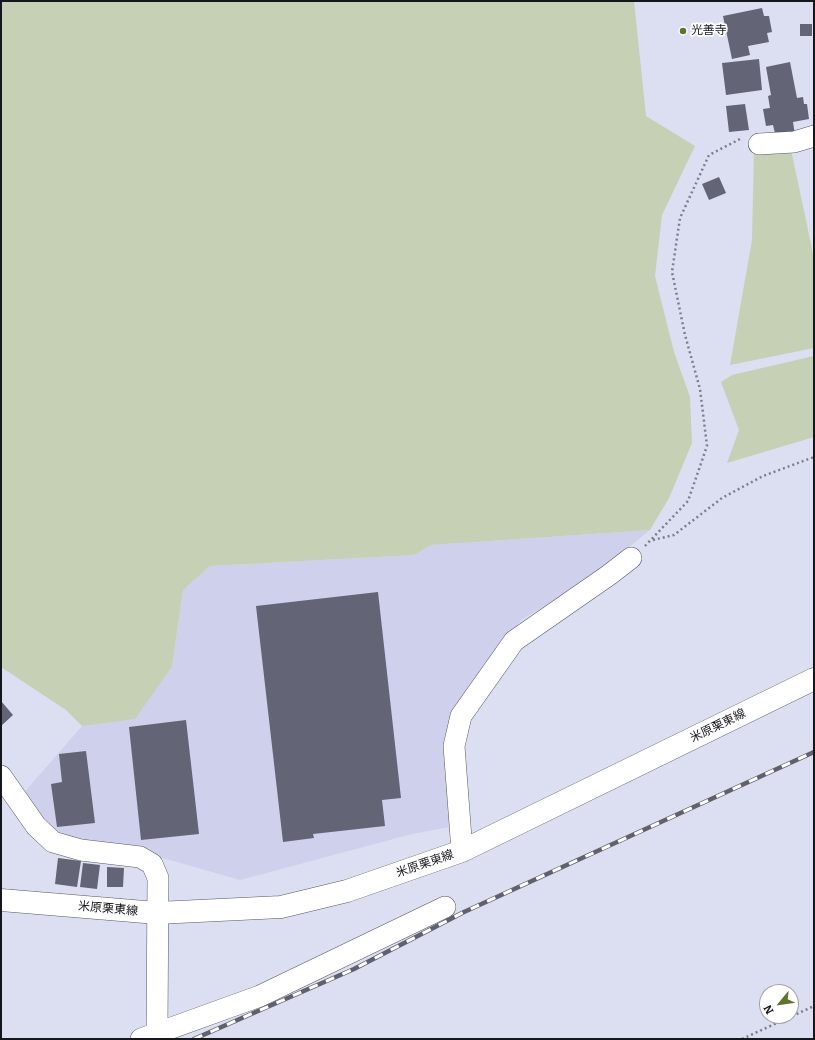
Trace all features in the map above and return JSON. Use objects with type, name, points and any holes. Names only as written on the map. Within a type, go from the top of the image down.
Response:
[{"type":"main road","name":"米原栗東線","points":[[1,900],[157,913],[281,908],[347,891],[462,851],[814,679]]},
{"type":"street","points":[[759,144],[794,142],[814,136]]},
{"type":"street","points":[[462,851],[454,746],[461,716],[514,641],[631,558]]},
{"type":"street","points":[[1,776],[36,826],[54,842],[81,850],[140,857],[152,864],[158,878],[149,1036],[260,996],[445,907]]},
{"type":"path","points":[[631,558],[652,540],[688,500],[707,446],[700,389],[685,335],[672,272],[680,218],[709,155],[745,137],[759,144]]},
{"type":"path","points":[[652,540],[674,536],[722,498],[763,476],[814,457]]},
{"type":"path","points":[[742,1039],[814,1006]]},
{"type":"shaded area","points":[[650,530],[584,584],[581,584],[521,620],[479,675],[458,712],[455,826],[412,834],[240,880],[135,850],[53,836],[22,795],[82,726],[135,718],[172,667],[183,590],[210,566],[414,555],[431,545]]},
{"type":"green space","points":[[1,1],[634,1],[646,116],[695,146],[662,215],[655,276],[674,352],[690,397],[692,443],[669,498],[650,530],[431,545],[414,555],[210,566],[183,590],[172,667],[135,719],[82,726],[66,710],[1,667]]},
{"type":"green space","points":[[790,145],[814,258],[814,348],[730,365],[752,240],[754,151]]},
{"type":"green space","points":[[814,356],[814,437],[727,463],[739,430],[721,382],[732,375]]},
{"type":"building","points":[[762,8],[764,16],[769,16],[772,32],[767,33],[769,42],[748,46],[750,55],[732,59],[723,16]]},
{"type":"building","points":[[800,24],[812,24],[812,36],[800,36]]},
{"type":"building","points":[[759,59],[762,90],[726,95],[722,63]]},
{"type":"building","points":[[790,62],[797,98],[803,97],[804,104],[807,104],[809,119],[793,122],[795,135],[776,138],[773,125],[766,126],[763,109],[770,108],[768,96],[771,95],[766,67]]},
{"type":"building","points":[[745,104],[749,130],[729,132],[726,106]]},
{"type":"building","points":[[719,177],[726,193],[709,200],[702,184]]},
{"type":"building","points":[[378,592],[401,798],[382,800],[385,826],[313,834],[314,838],[283,842],[256,606]]},
{"type":"building","points":[[1,701],[13,715],[1,726]]},
{"type":"building","points":[[186,720],[199,834],[141,840],[129,727]]},
{"type":"building","points":[[86,751],[95,823],[57,827],[51,784],[62,782],[59,754]]},
{"type":"building","points":[[58,858],[81,861],[77,887],[55,884]]},
{"type":"building","points":[[83,863],[100,865],[97,889],[80,887]]},
{"type":"building","points":[[107,867],[124,868],[123,887],[107,887]]},
{"type":"railway","points":[[194,1039],[354,969],[464,912],[814,752]]},
{"type":"place","name":"光善寺","points":[[683,31]]}]
